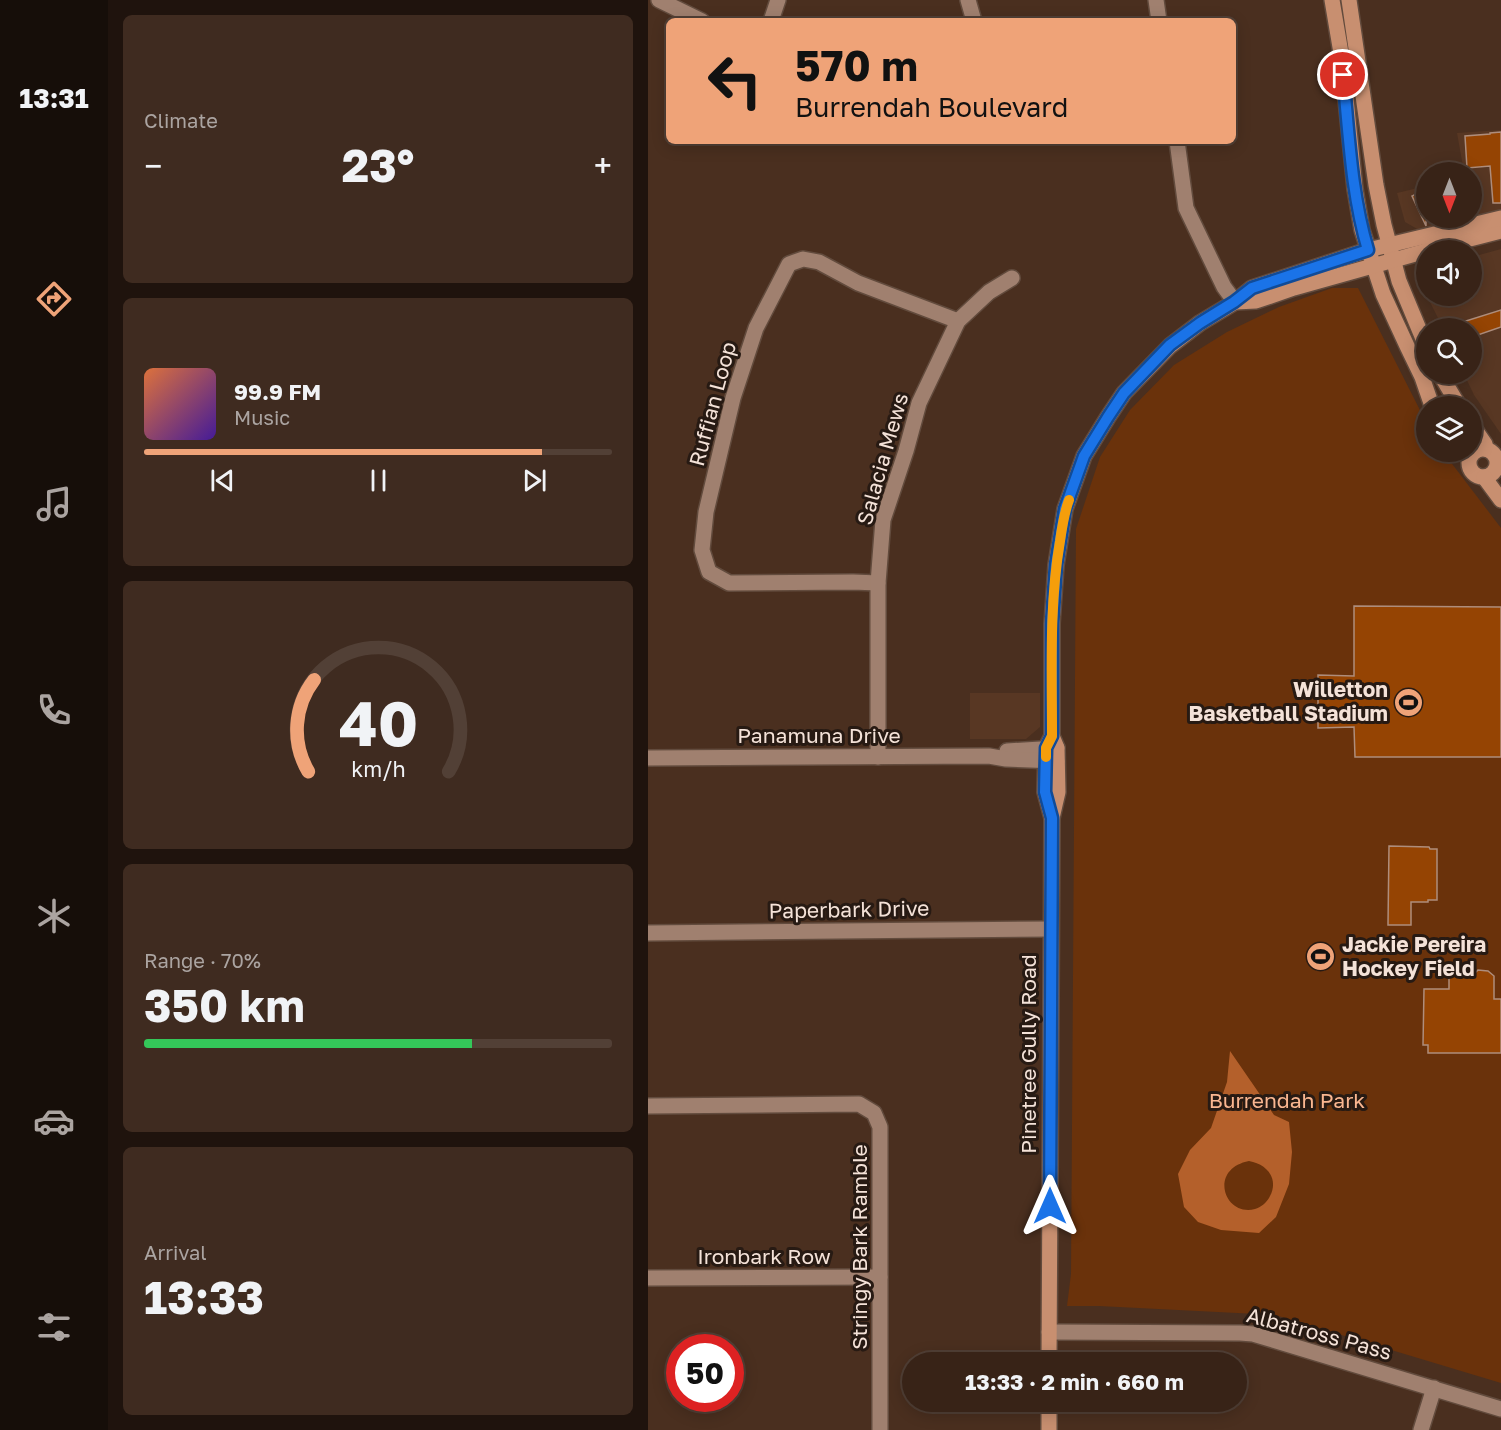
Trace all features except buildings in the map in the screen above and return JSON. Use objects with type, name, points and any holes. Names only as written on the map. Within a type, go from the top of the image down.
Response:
[{"type":"main road","points":[[1332,0],[1342,60],[1355,189],[1362,230],[1383,294],[1429,396]]},
{"type":"main road","points":[[1349,0],[1376,185],[1388,245],[1416,322]]},
{"type":"main road","name":"Pinetree Gully Road","points":[[1049,1352],[1052,818],[1045,792],[1052,751],[1052,624],[1056,565],[1065,509],[1084,456],[1124,393],[1170,345],[1252,288],[1368,250],[1501,218]]},
{"type":"main road","name":"Pinetree Gully Road","points":[[1468,240],[1501,231]]},
{"type":"main road","name":"Pinetree Gully Road","points":[[1234,302],[1256,301],[1416,254]]},
{"type":"main road","points":[[1482,440],[1486,449]]},
{"type":"main road","points":[[1482,450],[1486,449],[1496,456],[1497,464],[1494,473],[1501,500]]},
{"type":"main road","points":[[1468,462],[1475,474],[1494,473]]},
{"type":"main road","points":[[1049,1412],[1049,1430]]},
{"type":"street","points":[[659,0],[696,18]]},
{"type":"street","points":[[772,18],[778,0]]},
{"type":"street","points":[[968,0],[973,18]]},
{"type":"street","points":[[1156,0],[1159,18]]},
{"type":"street","points":[[1177,144],[1186,208],[1224,287],[1234,302]]},
{"type":"street","name":"Ruffian Loop","points":[[878,583],[729,583],[709,572],[702,550],[706,512],[733,398],[756,328],[789,264],[803,259],[819,262],[858,282],[958,321]]},
{"type":"street","name":"Salacia Mews","points":[[878,757],[878,583],[883,520],[919,403],[958,321],[989,292],[1012,278]]},
{"type":"street","name":"Panamuna Drive","points":[[648,758],[989,756],[1006,759],[1052,751]]},
{"type":"street","name":"Paperbark Drive","points":[[648,933],[1051,929]]},
{"type":"street","name":"Stringy Bark Ramble","points":[[648,1106],[859,1104],[874,1113],[880,1127],[880,1430]]},
{"type":"street","name":"Ironbark Row","points":[[648,1278],[880,1277]]},
{"type":"street","name":"Albatross Pass","points":[[1049,1332],[1253,1334],[1501,1409]]},
{"type":"street","points":[[1421,1430],[1434,1388]]},
{"type":"shaded area","points":[[1501,130],[1501,211],[1482,216],[1482,162],[1462,162],[1457,133]]},
{"type":"shaded area","points":[[1416,188],[1416,228],[1428,228],[1419,230],[1405,222],[1397,193]]},
{"type":"shaded area","points":[[1501,249],[1501,434],[1482,407],[1482,396],[1475,396],[1469,384],[1482,384],[1482,318],[1438,318],[1432,306],[1482,306],[1482,254]]},
{"type":"shaded area","points":[[970,693],[1040,693],[1040,727],[1026,739],[970,739]]},
{"type":"shaded area","points":[[1230,1051],[1274,1115],[1289,1122],[1292,1152],[1289,1184],[1276,1217],[1259,1233],[1221,1230],[1198,1222],[1184,1207],[1178,1174],[1190,1150],[1211,1128],[1227,1082]],"holes":[[[1249,1161],[1261,1165],[1270,1174],[1272,1191],[1268,1200],[1261,1206],[1244,1210],[1235,1206],[1229,1199],[1225,1191],[1225,1182],[1228,1173],[1236,1166]]]},
{"type":"green space","name":"Burrendah Park","points":[[1332,288],[1358,288],[1416,402],[1416,462],[1451,462],[1501,528],[1501,1383],[1275,1315],[1067,1306],[1071,1274],[1076,529],[1100,457],[1130,410],[1174,365],[1227,332],[1279,307]]},
{"type":"slow traffic","points":[[1046,757],[1046,748],[1052,736],[1052,624],[1056,565],[1065,509],[1069,500]]},
{"type":"place","name":"Willetton Basketball Stadium","points":[[1409,702]]},
{"type":"place","name":"Jackie Pereira Hockey Field","points":[[1321,957]]},
{"type":"route","points":[[1050,1206],[1052,818],[1045,792],[1046,748],[1052,736],[1052,624],[1056,565],[1065,509],[1084,456],[1108,417],[1124,393],[1170,345],[1252,288],[1368,250],[1355,189],[1343,75]]}]
